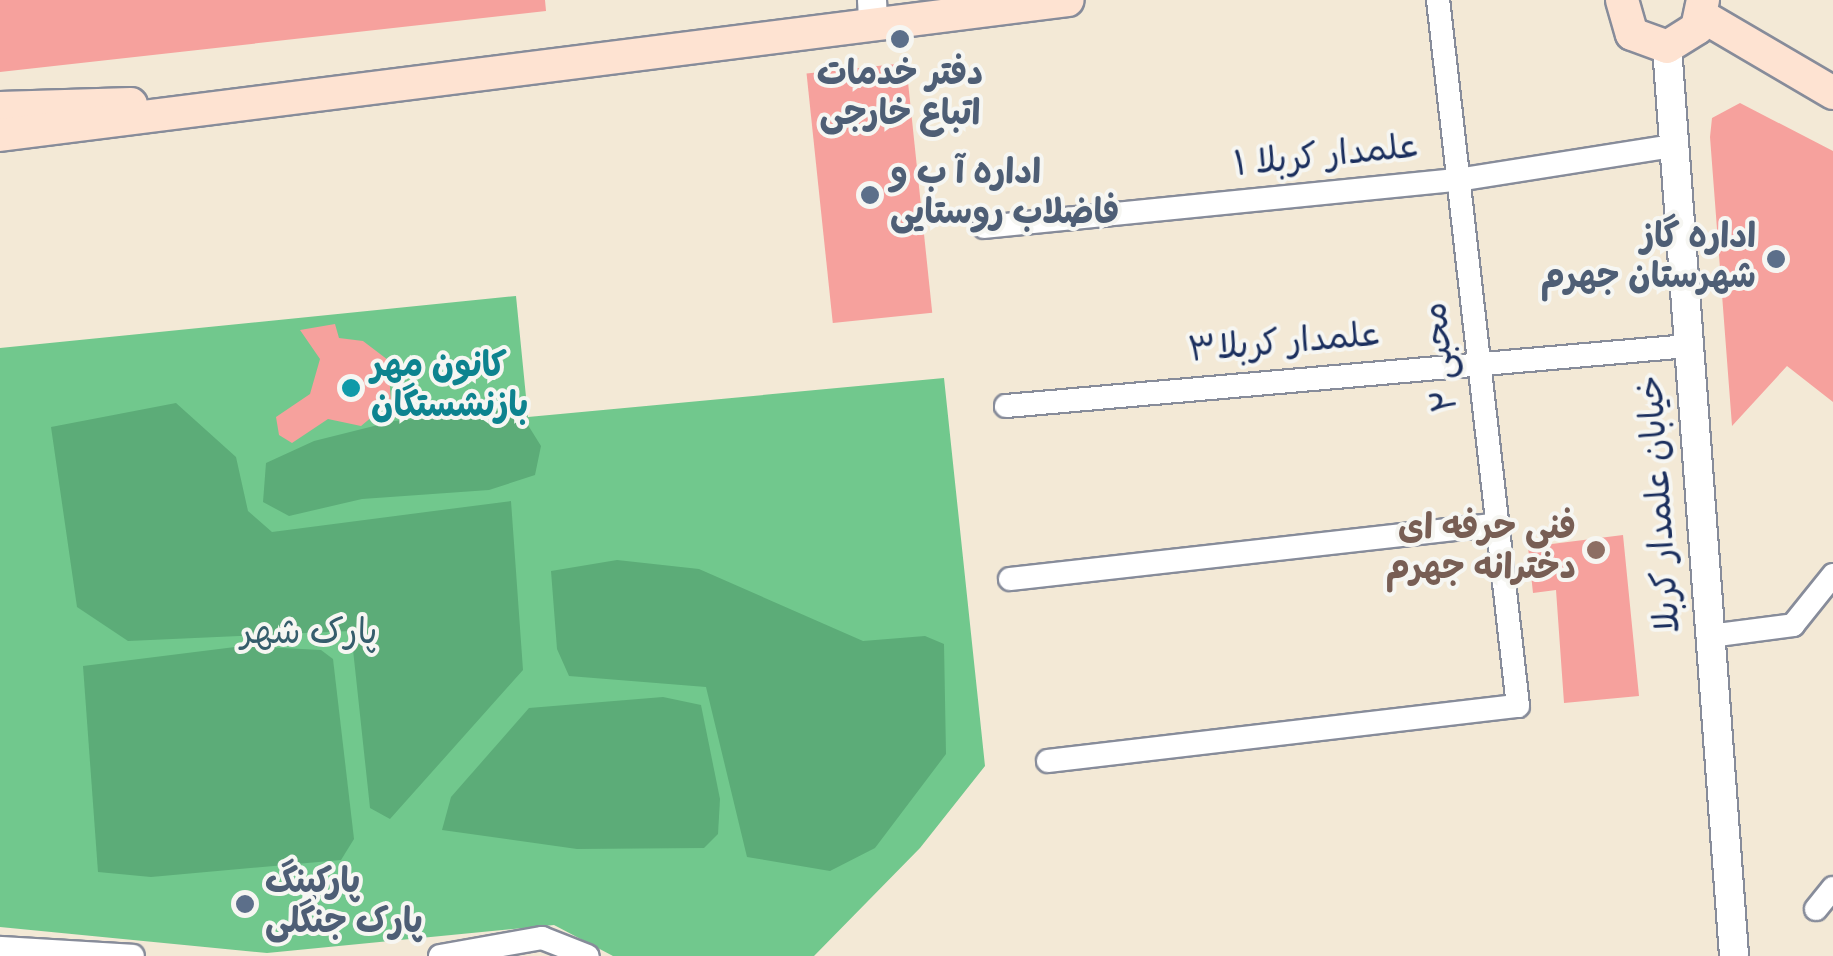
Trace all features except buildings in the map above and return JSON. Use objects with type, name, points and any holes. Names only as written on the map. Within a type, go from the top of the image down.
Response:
[{"type":"main road","points":[[0,135],[133,124],[260,98],[873,10],[1068,0]]},
{"type":"main road","points":[[1622,0],[1632,34],[1666,47],[1690,37],[1702,8],[1833,93]]},
{"type":"main road","points":[[0,108],[260,98]]},
{"type":"street","name":"محبی ۲","points":[[1048,761],[1518,706],[1438,0]]},
{"type":"street","name":"خیابان علمدار کربلا","points":[[1666,47],[1734,956]]},
{"type":"street","name":"علمدار کربلا ۱","points":[[984,227],[1458,180],[1672,146]]},
{"type":"street","name":"علمدار کربلا۳","points":[[1006,406],[1688,346]]},
{"type":"street","points":[[1010,579],[1497,524]]},
{"type":"street","points":[[1710,636],[1793,625],[1833,575]]},
{"type":"street","points":[[1816,908],[1833,888]]},
{"type":"street","points":[[440,956],[542,938],[588,956]]},
{"type":"street","points":[[0,948],[133,956]]},
{"type":"green space","name":"پارک شهر","points":[[516,296],[528,417],[944,378],[985,766],[920,848],[814,956],[613,956],[554,925],[267,953],[0,927],[0,348]]},
{"type":"green space","points":[[176,403],[236,457],[248,511],[272,532],[511,501],[523,670],[390,819],[370,808],[351,631],[128,641],[77,607],[51,427]]},
{"type":"green space","points":[[518,409],[541,446],[535,475],[489,490],[362,499],[289,516],[263,502],[266,463],[314,441],[394,421]]},
{"type":"green space","points":[[617,560],[699,569],[863,641],[925,636],[944,644],[946,754],[875,848],[830,871],[747,857],[706,687],[569,676],[557,649],[551,571]]},
{"type":"green space","points":[[243,646],[321,650],[333,659],[354,839],[341,860],[151,877],[98,872],[83,666]]},
{"type":"green space","points":[[663,697],[701,705],[720,799],[718,834],[704,848],[577,849],[442,830],[451,797],[529,708]]},
{"type":"place","name":"دفتر خدمات اتباع خارجی","points":[[900,39]]},
{"type":"place","name":"اداره آ ب و فاضلاب روستایی","points":[[870,195]]},
{"type":"place","name":"اداره گاز شهرستان جهرم","points":[[1776,259]]},
{"type":"place","name":"کانون مهر بازنشستگان","points":[[351,388]]},
{"type":"place","name":"فنی حرفه ای دخترانه جهرم","points":[[1596,550]]},
{"type":"place","name":"پارکینگ پارک جنگلی","points":[[245,904]]}]
